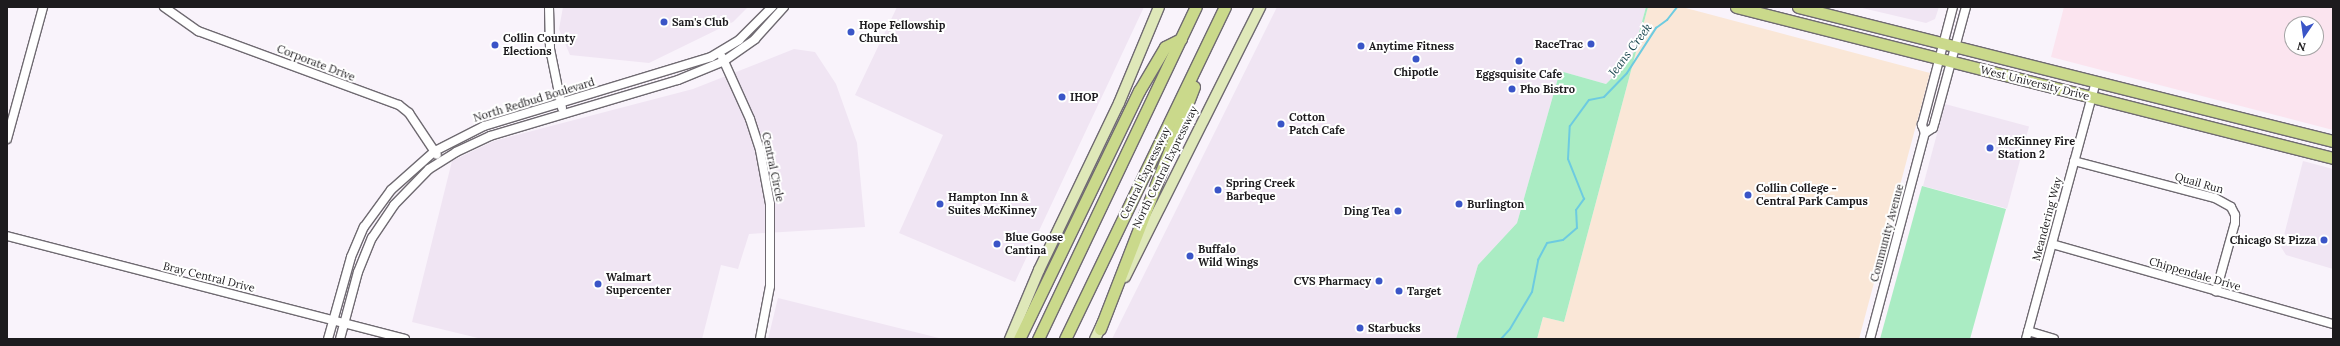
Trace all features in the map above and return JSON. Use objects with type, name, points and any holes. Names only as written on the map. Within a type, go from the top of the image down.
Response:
[{"type":"highway","points":[[1038,339],[1196,7]]},
{"type":"highway","points":[[1098,334],[1224,7]]},
{"type":"highway","name":"Central Expressway","points":[[1066,339],[1224,7]]},
{"type":"highway","name":"West University Drive","points":[[1736,7],[2333,158]]},
{"type":"highway","name":"West University Drive","points":[[1798,7],[2333,142]]},
{"type":"highway","points":[[1019,339],[1139,91],[1165,47],[1181,39]]},
{"type":"main road","points":[[1010,339],[1039,270],[1118,103],[1159,7]]},
{"type":"main road","name":"North Central Expressway","points":[[1098,334],[1260,7]]},
{"type":"street","points":[[7,139],[43,7]]},
{"type":"street","name":"Corporate Drive","points":[[164,7],[198,31],[399,105],[409,113],[435,151],[440,162]]},
{"type":"street","points":[[549,7],[550,49],[564,114]]},
{"type":"street","name":"North Redbud Boulevard","points":[[328,339],[351,257],[368,221],[391,190],[435,151],[484,126],[680,69],[721,53],[744,35],[772,7]]},
{"type":"street","name":"North Redbud Boulevard","points":[[340,339],[358,272],[381,223],[411,186],[440,162],[490,136],[678,80],[724,61],[755,39],[784,7]]},
{"type":"street","name":"Community Avenue","points":[[1870,339],[1925,132],[1922,125],[1953,7]]},
{"type":"street","name":"Community Avenue","points":[[1925,132],[1933,128],[1957,48],[1966,7]]},
{"type":"street","name":"Central Circle","points":[[721,53],[752,125],[761,157],[770,204],[770,278],[760,339]]},
{"type":"street","name":"Meandering Way","points":[[2027,335],[2096,82]]},
{"type":"street","name":"Quail Run","points":[[2074,161],[2215,198],[2231,207],[2235,215],[2235,223],[2216,291]]},
{"type":"street","name":"Bray Central Drive","points":[[7,236],[405,339]]},
{"type":"street","name":"Chippendale Drive","points":[[2052,244],[2333,324]]},
{"type":"street","points":[[2027,335],[2054,339]]},
{"type":"shaded area","points":[[563,7],[748,7],[733,22],[649,63],[570,55],[559,29]]},
{"type":"shaded area","points":[[897,7],[1144,7],[1015,282],[899,233],[943,135],[855,95]]},
{"type":"shaded area","points":[[1277,7],[1646,7],[1632,58],[1606,84],[1560,71],[1517,223],[1478,265],[1456,339],[1112,339]]},
{"type":"shaded area","name":"Collin College - Central Park Campus","points":[[1648,7],[1682,7],[1930,73],[1859,339],[1537,339],[1543,317],[1564,322]]},
{"type":"shaded area","points":[[1858,7],[1939,7],[1935,19],[1926,23]]},
{"type":"shaded area","points":[[2064,7],[2333,7],[2333,130],[2051,57]]},
{"type":"shaded area","points":[[794,49],[815,52],[836,84],[857,143],[865,227],[749,234],[738,269],[721,265],[702,339],[482,339],[412,322],[452,161],[494,141],[693,89]]},
{"type":"shaded area","points":[[1945,104],[2029,127],[2007,209],[1923,186]]},
{"type":"shaded area","points":[[2303,161],[2333,169],[2333,269],[2286,255],[2281,247]]},
{"type":"shaded area","points":[[778,298],[943,339],[768,339]]},
{"type":"green space","points":[[1646,7],[1648,7],[1564,322],[1543,317],[1537,339],[1456,339],[1478,265],[1517,223],[1560,71],[1606,84],[1632,58]]},
{"type":"green space","points":[[1922,186],[2006,209],[1970,339],[1880,339]]},
{"type":"waterway","name":"Jeans Creek","points":[[1501,339],[1510,329],[1532,292],[1538,260],[1547,243],[1563,240],[1577,228],[1576,210],[1584,199],[1568,159],[1570,126],[1589,100],[1604,97],[1627,73],[1656,28],[1667,20],[1677,7]]},
{"type":"place","name":"Sam's Club","points":[[664,22]]},
{"type":"place","name":"Hope Fellowship Church","points":[[851,32]]},
{"type":"place","name":"RaceTrac","points":[[1591,44]]},
{"type":"place","name":"Collin County Elections","points":[[495,45]]},
{"type":"place","name":"Anytime Fitness","points":[[1361,46]]},
{"type":"place","name":"Chipotle","points":[[1416,59]]},
{"type":"place","name":"Eggsquisite Cafe","points":[[1519,61]]},
{"type":"place","name":"Pho Bistro","points":[[1512,89]]},
{"type":"place","name":"IHOP","points":[[1062,97]]},
{"type":"place","name":"Cotton Patch Cafe","points":[[1281,124]]},
{"type":"place","name":"McKinney Fire Station 2","points":[[1990,148]]},
{"type":"place","name":"Spring Creek Barbeque","points":[[1218,190]]},
{"type":"place","name":"Collin College - Central Park Campus","points":[[1748,195]]},
{"type":"place","name":"Hampton Inn & Suites McKinney","points":[[940,204]]},
{"type":"place","name":"Burlington","points":[[1459,204]]},
{"type":"place","name":"Ding Tea","points":[[1398,211]]},
{"type":"place","name":"Chicago St Pizza","points":[[2324,240]]},
{"type":"place","name":"Blue Goose Cantina","points":[[997,244]]},
{"type":"place","name":"Buffalo Wild Wings","points":[[1190,256]]},
{"type":"place","name":"CVS Pharmacy","points":[[1379,281]]},
{"type":"place","name":"Walmart Supercenter","points":[[598,284]]},
{"type":"place","name":"Target","points":[[1399,291]]},
{"type":"place","name":"Starbucks","points":[[1360,328]]}]
